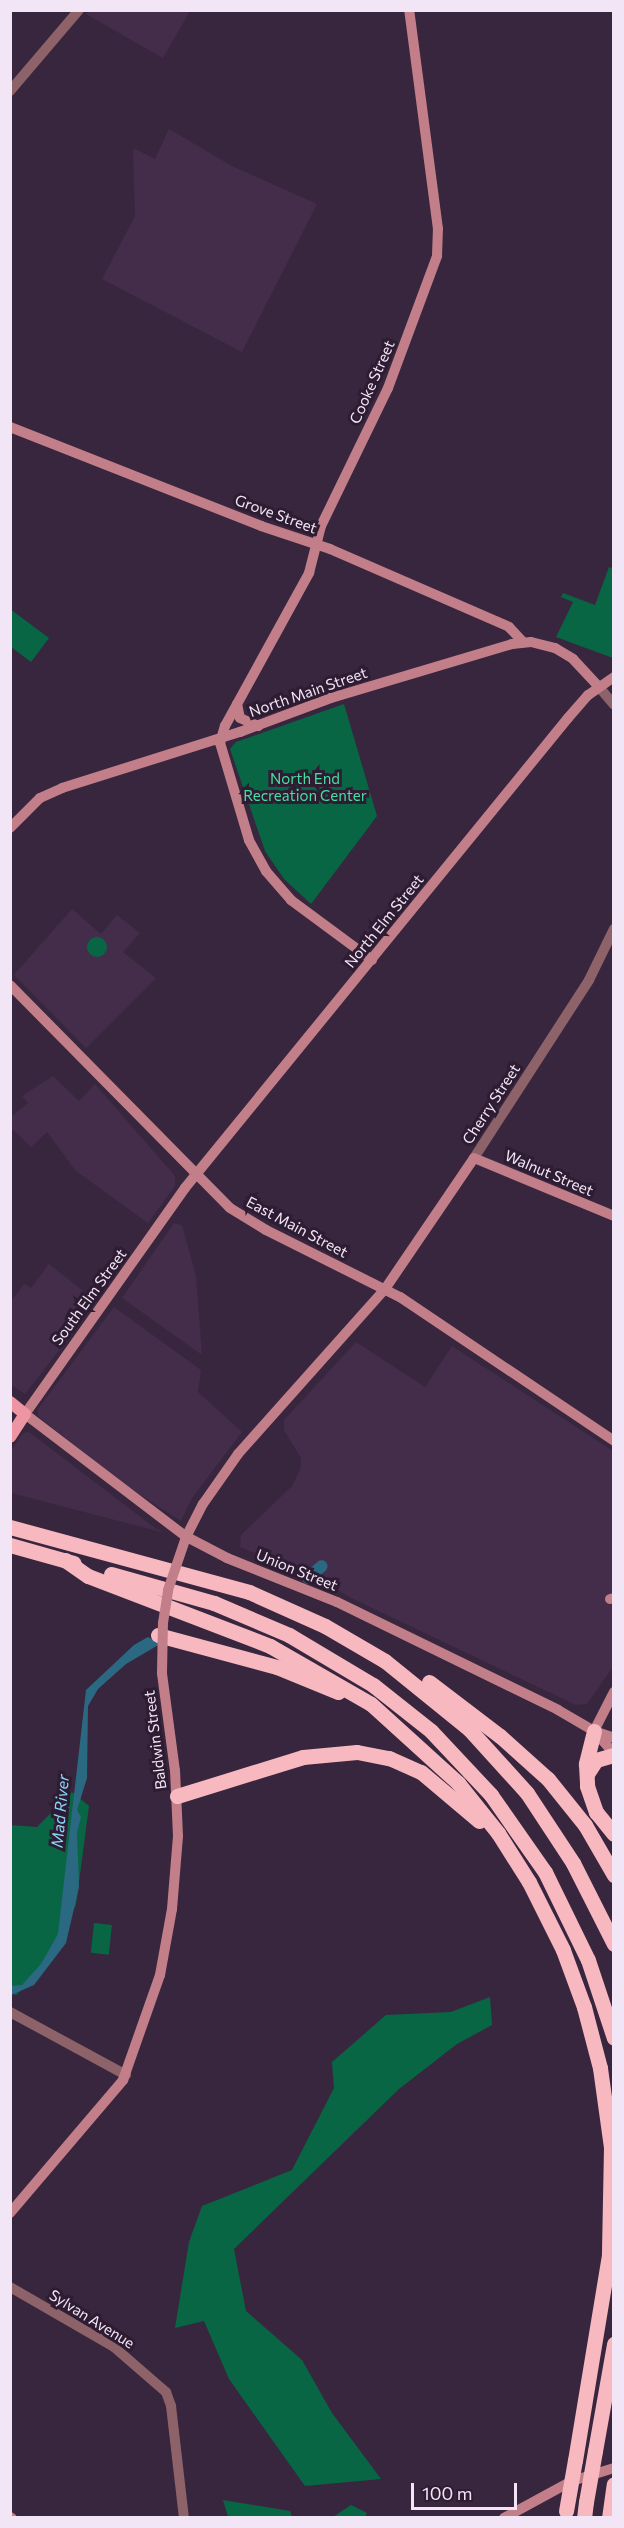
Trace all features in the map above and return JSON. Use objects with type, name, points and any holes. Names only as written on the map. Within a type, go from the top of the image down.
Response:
[{"type":"highway","points":[[10,1527],[243,1590],[326,1626],[385,1661],[469,1729],[527,1793],[577,1869],[614,1944]]},
{"type":"highway","points":[[10,1545],[214,1603],[275,1628],[352,1671],[416,1718],[477,1779],[540,1864],[585,1951],[614,2038]]},
{"type":"highway","points":[[65,1560],[88,1576],[195,1614],[285,1653],[347,1688],[397,1726],[441,1765],[487,1818],[543,1908],[568,1962],[590,2026],[602,2075],[611,2147],[608,2261],[565,2514]]},
{"type":"highway","points":[[158,1635],[298,1674],[397,1726]]},
{"type":"highway","points":[[385,1661],[401,1664],[418,1675],[526,1758],[579,1817],[614,1875]]},
{"type":"highway","points":[[594,1731],[586,1777],[593,1806],[614,1834]]},
{"type":"highway","points":[[177,1796],[321,1753],[350,1752],[389,1758],[421,1772],[460,1803],[496,1841],[543,1908]]},
{"type":"highway","points":[[586,1777],[597,1760],[614,1754]]},
{"type":"highway","points":[[585,2510],[614,2344]]},
{"type":"highway","points":[[609,2517],[613,2490]]},
{"type":"main road","name":"Cooke Street","points":[[221,738],[238,702],[309,573],[326,515],[397,366],[438,251],[409,10]]},
{"type":"main road","name":"Grove Street","points":[[10,427],[317,545],[509,627],[523,642]]},
{"type":"main road","name":"North Main Street","points":[[10,828],[34,803],[55,790],[259,726],[331,698],[523,642],[546,645],[564,653],[599,687]]},
{"type":"main road","points":[[599,687],[614,677]]},
{"type":"main road","name":"North Elm Street","points":[[196,1177],[568,718],[599,687]]},
{"type":"main road","points":[[238,702],[240,718],[259,726]]},
{"type":"main road","points":[[221,738],[222,753],[245,828],[266,870],[291,900],[372,960]]},
{"type":"main road","name":"East Main Street","points":[[10,985],[196,1177],[252,1223],[385,1289],[614,1441]]},
{"type":"main road","name":"Walnut Street","points":[[474,1158],[614,1216]]},
{"type":"main road","name":"Cherry Street","points":[[385,1289],[474,1158]]},
{"type":"main road","name":"South Elm Street","points":[[10,1437],[196,1177]]},
{"type":"main road","name":"Baldwin Street","points":[[10,2213],[126,2075],[165,1955],[177,1860],[177,1796],[162,1672],[161,1643],[168,1590],[186,1537],[203,1504],[238,1455],[385,1289]]},
{"type":"main road","name":"Union Street","points":[[10,1402],[142,1507],[197,1543],[337,1602],[594,1731],[614,1738]]},
{"type":"main road","points":[[594,1731],[614,1692]]},
{"type":"main road","name":"Union Street","points":[[594,1731],[614,1754]]},
{"type":"main road","points":[[504,2517],[579,2478],[614,2468]]},
{"type":"street","points":[[10,91],[79,10]]},
{"type":"street","points":[[599,687],[614,705]]},
{"type":"street","name":"Cherry Street","points":[[474,1158],[589,980],[614,929]]},
{"type":"street","points":[[11,2012],[126,2075]]},
{"type":"street","name":"Sylvan Avenue","points":[[10,2287],[114,2347],[166,2392],[171,2406],[184,2517]]},
{"type":"shaded area","points":[[89,10],[190,11],[163,58],[86,14]]},
{"type":"shaded area","points":[[169,129],[232,166],[317,204],[242,352],[102,279],[135,216],[133,148],[155,159]]},
{"type":"shaded area","points":[[72,909],[101,934],[117,915],[140,933],[123,952],[156,978],[86,1048],[14,975]]},
{"type":"shaded area","points":[[53,1076],[79,1101],[95,1084],[175,1176],[175,1186],[148,1223],[76,1171],[47,1132],[31,1147],[11,1128],[11,1117],[28,1103],[22,1096]]},
{"type":"shaded area","points":[[174,1223],[182,1225],[196,1276],[202,1355],[122,1298]]},
{"type":"shaded area","points":[[49,1264],[97,1302],[25,1394],[11,1385],[11,1301],[24,1284],[31,1288]]},
{"type":"shaded area","points":[[114,1307],[201,1370],[198,1392],[242,1432],[192,1498],[181,1521],[122,1483],[38,1416],[38,1409]]},
{"type":"shaded area","points":[[356,1342],[425,1387],[452,1346],[613,1451],[613,1667],[587,1704],[576,1705],[347,1596],[328,1583],[240,1547],[241,1535],[292,1486],[300,1470],[301,1458],[284,1430],[284,1420]]},
{"type":"shaded area","points":[[29,1432],[155,1528],[165,1533],[11,1493],[11,1451],[23,1433]]},
{"type":"green space","points":[[609,567],[614,569],[613,658],[556,637],[573,602],[561,597],[563,593],[595,605]]},
{"type":"green space","points":[[10,609],[49,638],[31,662],[11,647]]},
{"type":"green space","name":"North End Recreation Center","points":[[344,704],[377,816],[311,904],[284,879],[265,851],[230,749],[236,742]]},
{"type":"green space","points":[[97,937],[104,940],[107,947],[104,954],[97,957],[90,954],[87,947],[90,940]]},
{"type":"green space","points":[[72,1792],[89,1806],[76,1905],[40,1973],[16,1995],[10,1993],[10,1825],[37,1827]]},
{"type":"green space","points":[[94,1923],[112,1925],[109,1955],[91,1953]]},
{"type":"green space","points":[[490,1997],[492,2025],[457,2044],[399,2089],[234,2249],[246,2311],[302,2360],[332,2413],[381,2479],[305,2486],[229,2379],[204,2321],[175,2328],[189,2242],[202,2206],[292,2170],[334,2088],[332,2062],[386,2015],[451,2012]]},
{"type":"green space","points":[[223,2500],[290,2511],[292,2517],[228,2517]]},
{"type":"green space","points":[[351,2505],[367,2513],[365,2517],[333,2517]]},
{"type":"water","points":[[148,1637],[160,1644],[126,1664],[98,1689],[88,1706],[87,1778],[77,1810],[81,1817],[77,1833],[79,1887],[66,1943],[34,1985],[11,1995],[10,1986],[22,1985],[41,1964],[58,1934],[86,1690],[134,1645]]},
{"type":"waterway","name":"Mad River","points":[[308,1578],[322,1566]]}]
